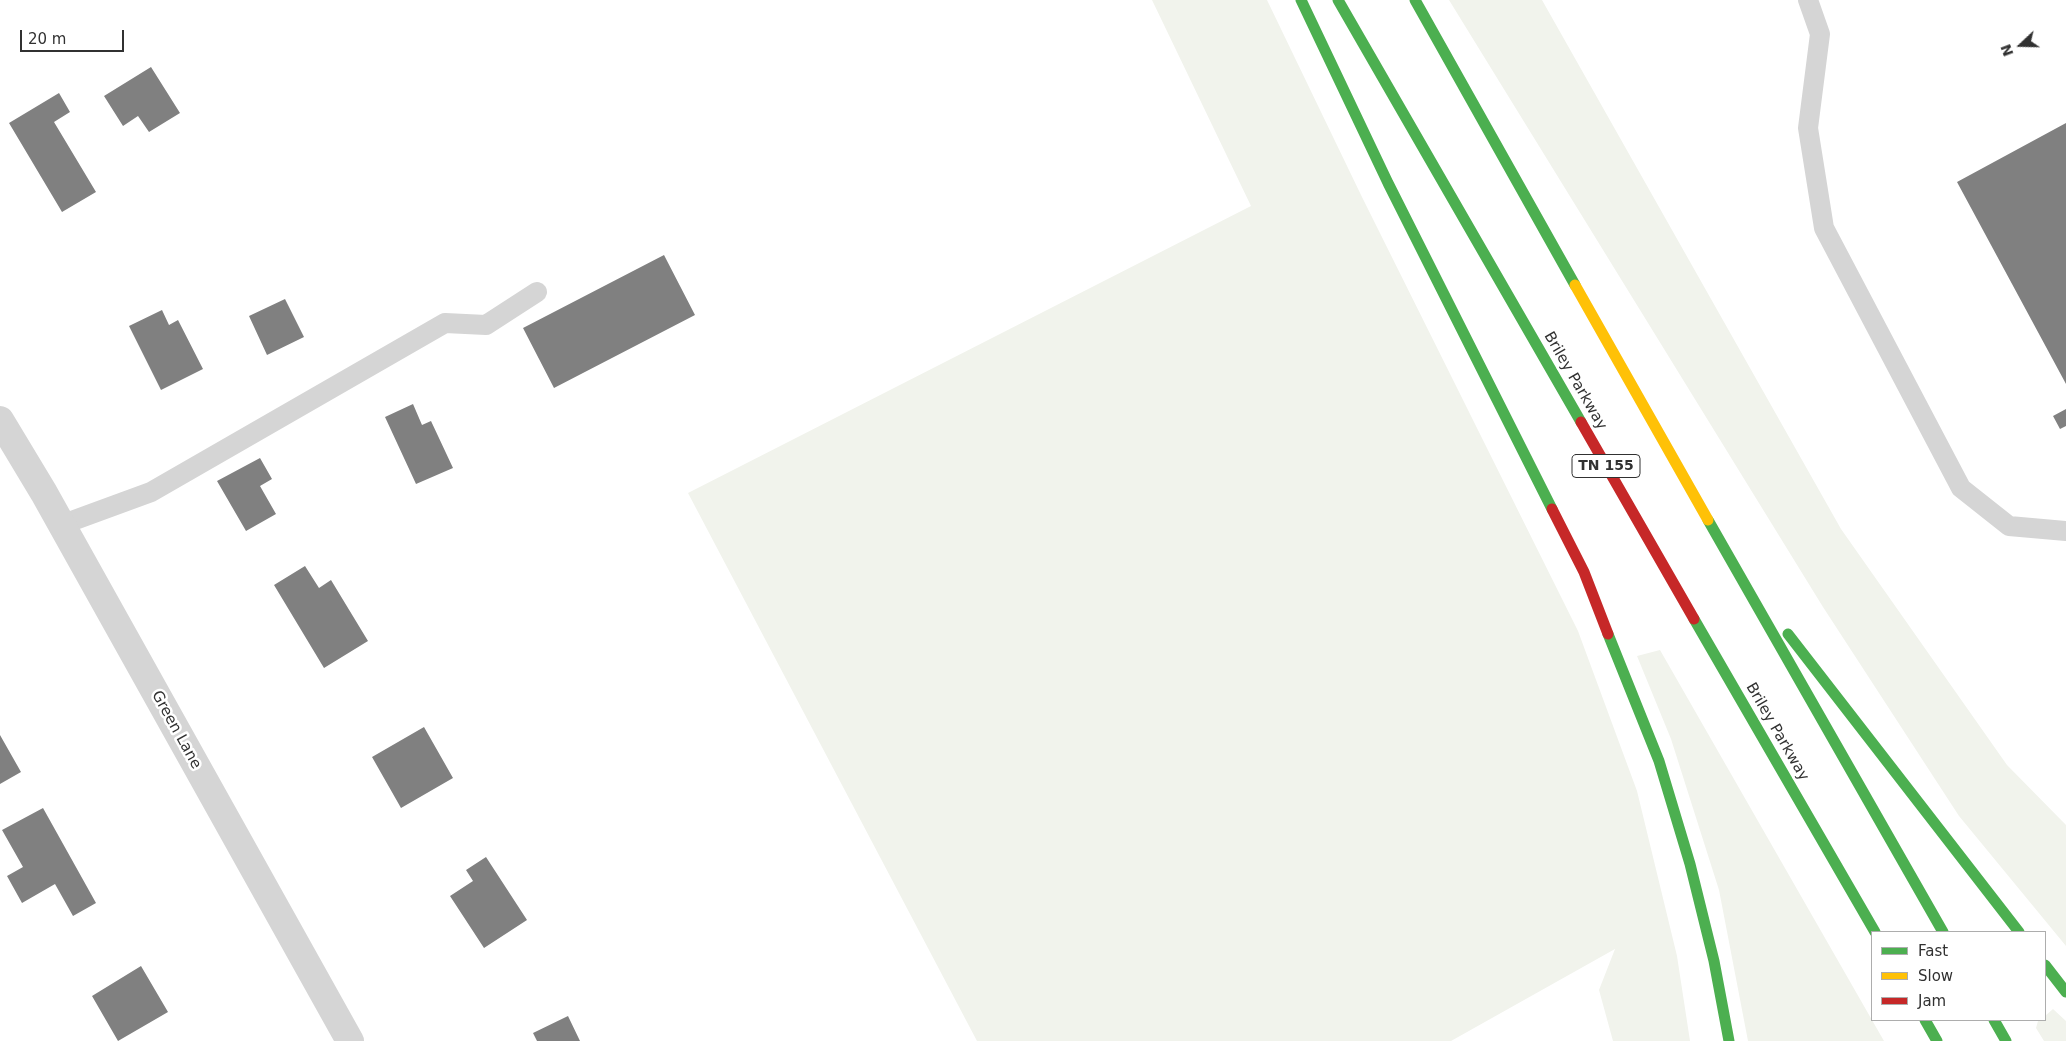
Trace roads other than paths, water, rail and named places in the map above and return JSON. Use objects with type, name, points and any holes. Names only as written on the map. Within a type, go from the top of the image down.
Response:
[{"type":"highway","points":[[1301,0],[1392,192],[1584,572],[1659,761],[1693,874],[1714,961],[1729,1041]]},
{"type":"highway","name":"Briley Parkway","points":[[1338,0],[1874,931]]},
{"type":"highway","points":[[1415,0],[1725,551],[1943,931]]},
{"type":"highway","points":[[1725,551],[2019,931]]},
{"type":"highway","points":[[2046,966],[2066,992]]},
{"type":"highway","points":[[1926,1021],[1937,1041]]},
{"type":"highway","points":[[1995,1021],[2006,1041]]},
{"type":"street","name":"Green Lane","points":[[0,420],[61,525],[350,1041]]},
{"type":"lane","points":[[1808,0],[1820,34],[1808,128],[1824,228],[1961,488],[2009,526],[2066,531]]},
{"type":"lane","points":[[61,525],[151,492],[445,323],[486,324],[537,292]]}]
